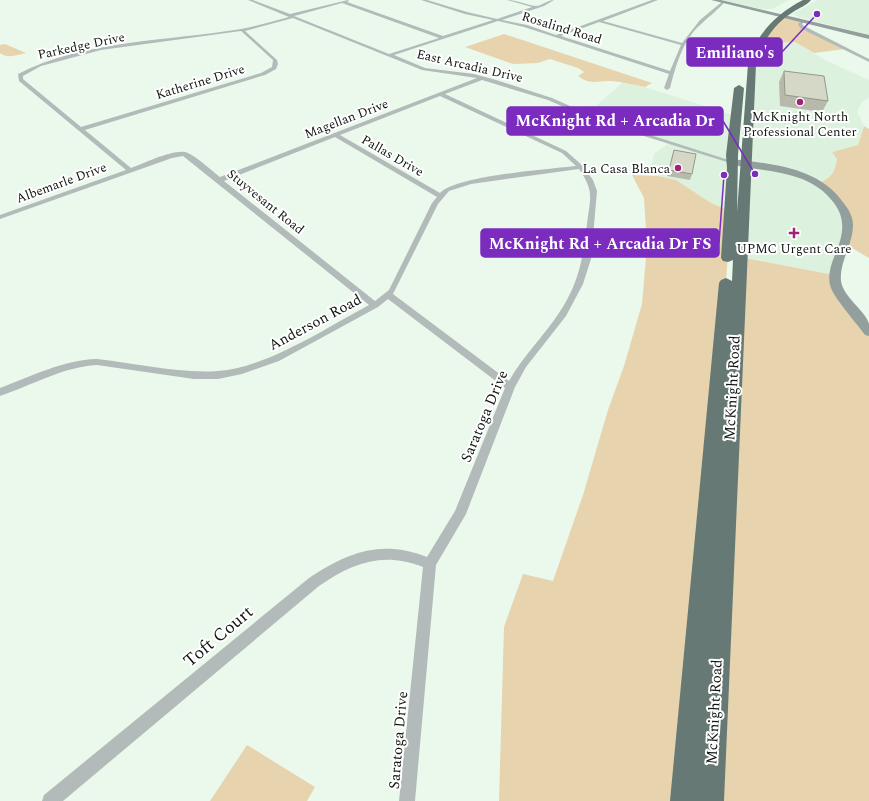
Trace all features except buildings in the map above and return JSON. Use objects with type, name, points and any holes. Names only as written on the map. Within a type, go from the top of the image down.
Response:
[{"type":"highway","name":"McKnight Road","points":[[685,801],[728,255],[741,164],[753,58],[764,36],[778,15],[795,0]]},
{"type":"highway","name":"McKnight Road","points":[[761,25],[808,0]]},
{"type":"highway","name":"McKnight Road","points":[[709,801],[741,164],[740,78]]},
{"type":"street","name":"East Arcadia Drive","points":[[250,0],[430,70],[482,77],[550,99],[599,120],[741,164]]},
{"type":"street","name":"Parkedge Drive","points":[[130,170],[21,80],[20,74],[39,65],[101,49],[242,30],[351,0]]},
{"type":"street","name":"Rosalind Road","points":[[423,0],[466,13],[499,19],[557,36],[671,73]]},
{"type":"street","points":[[509,0],[536,7]]},
{"type":"street","points":[[390,55],[536,7],[552,0]]},
{"type":"street","points":[[557,36],[656,0]]},
{"type":"street","points":[[714,0],[869,37]]},
{"type":"street","points":[[342,2],[444,38]]},
{"type":"street","points":[[666,88],[682,44],[698,23],[724,2]]},
{"type":"street","points":[[599,21],[682,44]]},
{"type":"street","points":[[803,21],[800,24],[804,28],[869,61]]},
{"type":"street","name":"Katherine Drive","points":[[81,130],[263,74],[274,68],[276,60],[242,30]]},
{"type":"street","name":"Magellan Drive","points":[[219,180],[482,77]]},
{"type":"street","name":"Saratoga Drive","points":[[407,801],[430,564],[460,514],[510,387],[523,365],[563,314],[582,275],[586,259],[594,197],[590,180],[573,158],[555,147],[440,94]]},
{"type":"street","name":"Pallas Drive","points":[[335,135],[440,196]]},
{"type":"street","name":"Stuyvesant Road","points":[[130,170],[171,156],[184,154],[219,180],[375,305]]},
{"type":"street","points":[[741,164],[817,183],[835,196],[846,214],[848,226],[836,268],[835,280],[837,288],[869,332]]},
{"type":"street","points":[[510,387],[389,296],[440,196],[452,188],[470,182],[581,167]]},
{"type":"street","name":"Albemarle Drive","points":[[0,216],[130,170]]},
{"type":"street","name":"Anderson Road","points":[[0,392],[70,366],[84,363],[133,366],[194,375],[218,375],[242,371],[276,360],[389,296]]},
{"type":"street","name":"Toft Court","points":[[50,801],[283,607],[330,570],[359,557],[388,554],[416,557],[430,564]]},
{"type":"shaded area","points":[[722,0],[789,0],[772,9],[761,9]]},
{"type":"shaded area","points":[[817,0],[869,0],[869,35],[799,17],[793,14]]},
{"type":"shaded area","points":[[782,16],[803,21],[800,24],[845,49],[814,53],[795,42],[772,43],[760,41]]},
{"type":"shaded area","points":[[504,34],[652,83],[645,87],[611,81],[591,82],[578,76],[584,72],[578,68],[550,59],[538,63],[513,64],[465,47]]},
{"type":"shaded area","points":[[760,41],[772,43],[795,42],[825,60],[869,80],[869,98],[863,101],[857,111],[864,126],[858,145],[832,152],[837,159],[835,171],[830,177],[818,183],[835,196],[846,214],[848,226],[834,275],[739,257],[745,167],[779,172],[814,181],[792,173],[746,164],[752,64]]},
{"type":"shaded area","points":[[5,44],[26,53],[13,56],[3,55],[0,53],[0,45]]},
{"type":"shaded area","points":[[622,83],[645,87],[736,116],[730,211],[711,203],[676,180],[658,176],[651,167],[654,154],[669,143],[595,119],[567,107],[596,106]]},
{"type":"shaded area","points":[[864,126],[869,129],[869,258],[845,244],[846,214],[817,183],[826,180],[832,175],[837,159],[832,152],[858,145]]},
{"type":"shaded area","points":[[632,175],[658,176],[676,180],[711,203],[730,211],[728,255],[685,801],[499,801],[504,627],[523,574],[553,581],[583,495],[608,410],[624,366],[642,304],[647,246],[644,198]]},
{"type":"shaded area","points":[[739,257],[834,275],[869,332],[869,801],[709,801]]},
{"type":"shaded area","points":[[247,745],[315,787],[307,801],[210,801]]},
{"type":"place","name":"Emiliano's","points":[[817,14]]},
{"type":"place","name":"McKnight North Professional Center","points":[[800,102]]},
{"type":"place","name":"La Casa Blanca","points":[[678,168]]},
{"type":"place","name":"McKnight Rd + Arcadia Dr","points":[[755,174]]},
{"type":"place","name":"McKnight Rd + Arcadia Dr FS","points":[[724,175]]},
{"type":"place","name":"UPMC Urgent Care","points":[[794,233]]}]
